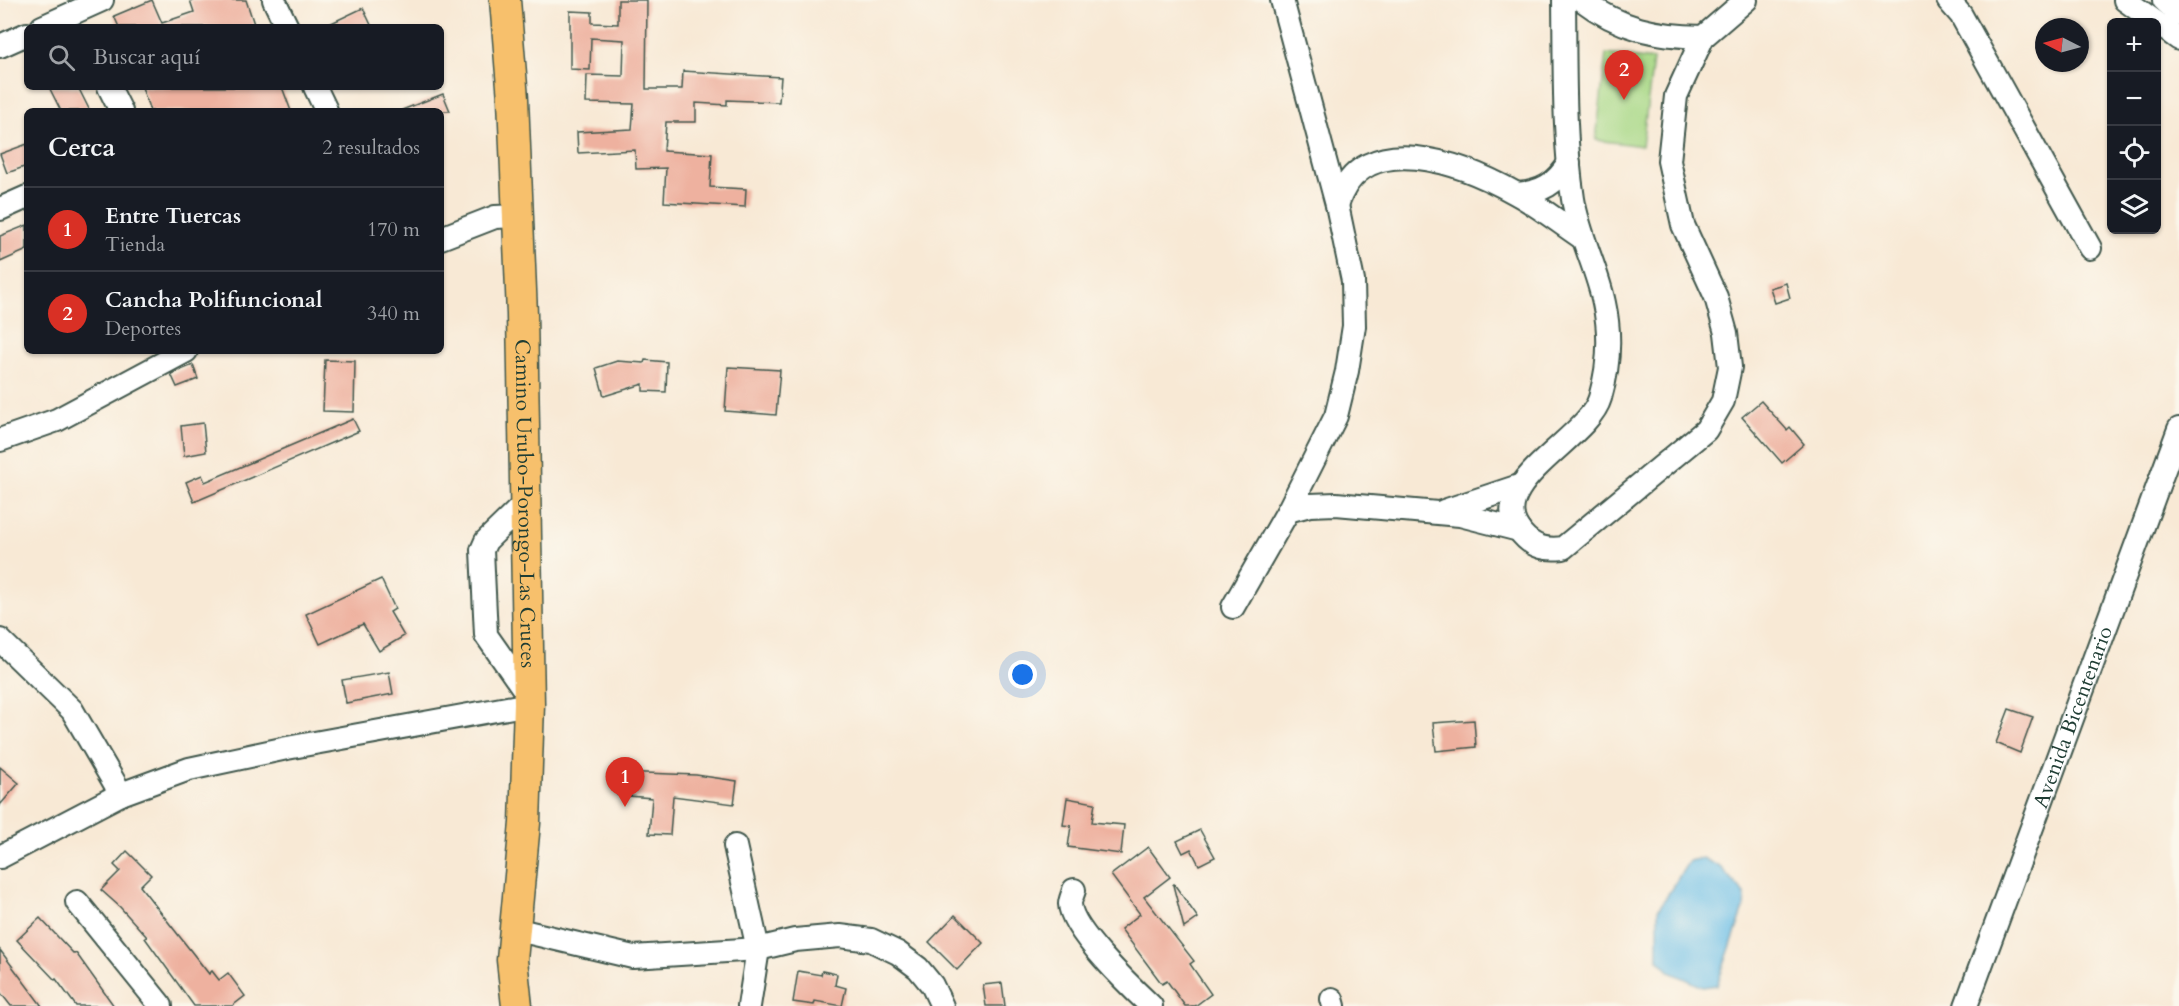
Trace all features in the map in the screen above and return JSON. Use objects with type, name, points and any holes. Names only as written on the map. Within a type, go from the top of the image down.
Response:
[{"type":"main road","name":"Camino Urubo-Porongo-Las Cruces","points":[[505,0],[513,99],[522,325],[528,700],[525,823],[512,960],[517,1006]]},
{"type":"street","points":[[57,24],[77,20],[102,0]]},
{"type":"street","points":[[274,0],[286,24]]},
{"type":"street","points":[[1233,607],[1288,511],[1336,416],[1347,370],[1353,326],[1353,280],[1337,205],[1282,0]]},
{"type":"street","points":[[1519,530],[1514,506],[1519,486],[1531,472],[1572,438],[1600,400],[1609,352],[1604,303],[1581,237],[1569,163],[1564,0]]},
{"type":"street","points":[[1582,0],[1603,16],[1633,29],[1669,36],[1703,37]]},
{"type":"street","points":[[1288,511],[1310,505],[1336,504],[1460,514],[1519,530],[1538,547],[1563,548],[1706,430],[1723,401],[1730,367],[1726,333],[1716,297],[1683,225],[1669,161],[1676,96],[1703,37],[1746,0]]},
{"type":"street","points":[[2125,0],[2179,39]]},
{"type":"street","points":[[2164,0],[2179,14]]},
{"type":"street","points":[[1959,5],[2090,248]]},
{"type":"street","points":[[0,46],[24,35]]},
{"type":"street","points":[[110,90],[120,108]]},
{"type":"street","points":[[316,90],[325,108]]},
{"type":"street","points":[[1337,205],[1342,188],[1352,174],[1366,164],[1383,159],[1427,158],[1476,174],[1518,194],[1581,237]]},
{"type":"street","points":[[1518,194],[1534,193],[1549,187],[1561,177],[1569,163]]},
{"type":"street","points":[[0,209],[24,198]]},
{"type":"street","points":[[444,237],[495,217],[517,216]]},
{"type":"street","points":[[0,440],[57,420],[180,354]]},
{"type":"street","name":"Avenida Bicentenario","points":[[1966,1006],[2179,429]]},
{"type":"street","points":[[1440,513],[1519,486]]},
{"type":"street","points":[[0,857],[121,794],[189,769],[528,700],[486,635],[482,550],[486,541],[524,504]]},
{"type":"street","points":[[0,640],[72,710],[121,794]]},
{"type":"street","points":[[735,846],[759,949],[749,1006]]},
{"type":"street","points":[[1074,890],[1070,903],[1075,917],[1099,952],[1151,1006]]},
{"type":"street","points":[[77,902],[161,1006]]},
{"type":"street","points":[[514,929],[627,957],[759,949],[795,940],[840,936],[871,940],[898,953],[918,968],[932,986],[942,1006]]},
{"type":"green space","points":[[1606,54],[1653,60],[1642,146],[1596,140]]},
{"type":"water","points":[[1703,858],[1720,867],[1745,894],[1744,908],[1717,985],[1703,987],[1670,972],[1658,959],[1658,910],[1689,861]]},
{"type":"building","points":[[152,0],[162,23],[194,12],[190,0],[246,0],[254,24],[118,24],[114,16]]},
{"type":"building","points":[[618,0],[647,0],[646,89],[682,89],[683,71],[781,77],[779,102],[727,100],[727,105],[696,103],[696,122],[666,122],[664,151],[712,154],[710,187],[746,189],[745,207],[664,202],[666,168],[636,169],[635,150],[578,153],[577,132],[632,129],[634,104],[586,103],[587,75],[623,76],[624,40],[591,38],[590,70],[570,69],[570,11],[592,12],[592,23],[618,24]]},
{"type":"building","points":[[363,8],[371,24],[329,24]]},
{"type":"building","points":[[50,90],[80,90],[88,108],[60,108]]},
{"type":"building","points":[[143,90],[283,90],[290,108],[149,108]]},
{"type":"building","points":[[443,94],[450,111],[444,111],[444,108],[407,108]]},
{"type":"building","points":[[24,145],[24,167],[7,173],[0,154]]},
{"type":"building","points":[[24,226],[24,251],[0,262],[0,236]]},
{"type":"building","points":[[1786,283],[1790,298],[1775,303],[1770,288]]},
{"type":"building","points":[[325,360],[355,361],[354,412],[323,411]]},
{"type":"building","points":[[645,360],[667,362],[666,392],[643,391],[643,384],[604,396],[596,368],[617,361],[644,363]]},
{"type":"building","points":[[193,365],[198,379],[177,387],[171,374]]},
{"type":"building","points":[[728,367],[780,370],[776,415],[725,411]]},
{"type":"building","points":[[1761,401],[1787,430],[1790,427],[1804,444],[1782,463],[1742,417]]},
{"type":"building","points":[[353,419],[359,431],[194,502],[186,482],[202,475],[205,482]]},
{"type":"building","points":[[203,423],[206,452],[184,456],[181,426]]},
{"type":"building","points":[[381,579],[395,609],[390,612],[404,636],[379,651],[363,624],[320,644],[306,614]]},
{"type":"building","points":[[389,672],[393,694],[346,703],[342,680]]},
{"type":"building","points":[[2009,709],[2033,717],[2020,753],[1996,743]]},
{"type":"building","points":[[1474,720],[1476,747],[1436,751],[1433,723]]},
{"type":"building","points":[[0,767],[19,783],[0,805]]},
{"type":"building","points":[[619,772],[696,775],[737,781],[734,804],[673,796],[670,835],[649,834],[652,798],[617,795]]},
{"type":"building","points":[[1067,798],[1095,803],[1092,822],[1124,825],[1121,854],[1068,847],[1071,826],[1063,825]]},
{"type":"building","points":[[1200,830],[1215,857],[1199,865],[1191,849],[1183,853],[1177,841]]},
{"type":"building","points":[[1148,847],[1170,877],[1144,897],[1194,961],[1190,964],[1211,994],[1195,1006],[1185,1006],[1167,981],[1162,984],[1121,929],[1140,914],[1111,875]]},
{"type":"building","points":[[127,851],[151,875],[140,886],[209,974],[212,971],[219,980],[228,973],[245,996],[232,1006],[194,1006],[145,938],[147,937],[101,890],[120,871],[114,865]]},
{"type":"building","points":[[1173,885],[1198,918],[1184,928]]},
{"type":"building","points":[[955,915],[983,943],[957,970],[929,942]]},
{"type":"building","points":[[40,918],[74,954],[76,953],[114,1006],[76,1006],[56,979],[17,940]]},
{"type":"building","points":[[0,950],[42,1006],[11,1006],[0,992]]},
{"type":"building","points":[[798,971],[821,975],[822,971],[837,974],[835,985],[846,988],[842,1006],[815,1001],[814,1005],[793,1002]]},
{"type":"building","points":[[1002,983],[1005,1006],[986,1006],[983,985]]},
{"type":"place","name":"Cancha Polifuncional","points":[[1624,100]]},
{"type":"place","name":"Entre Tuercas","points":[[625,807]]}]
